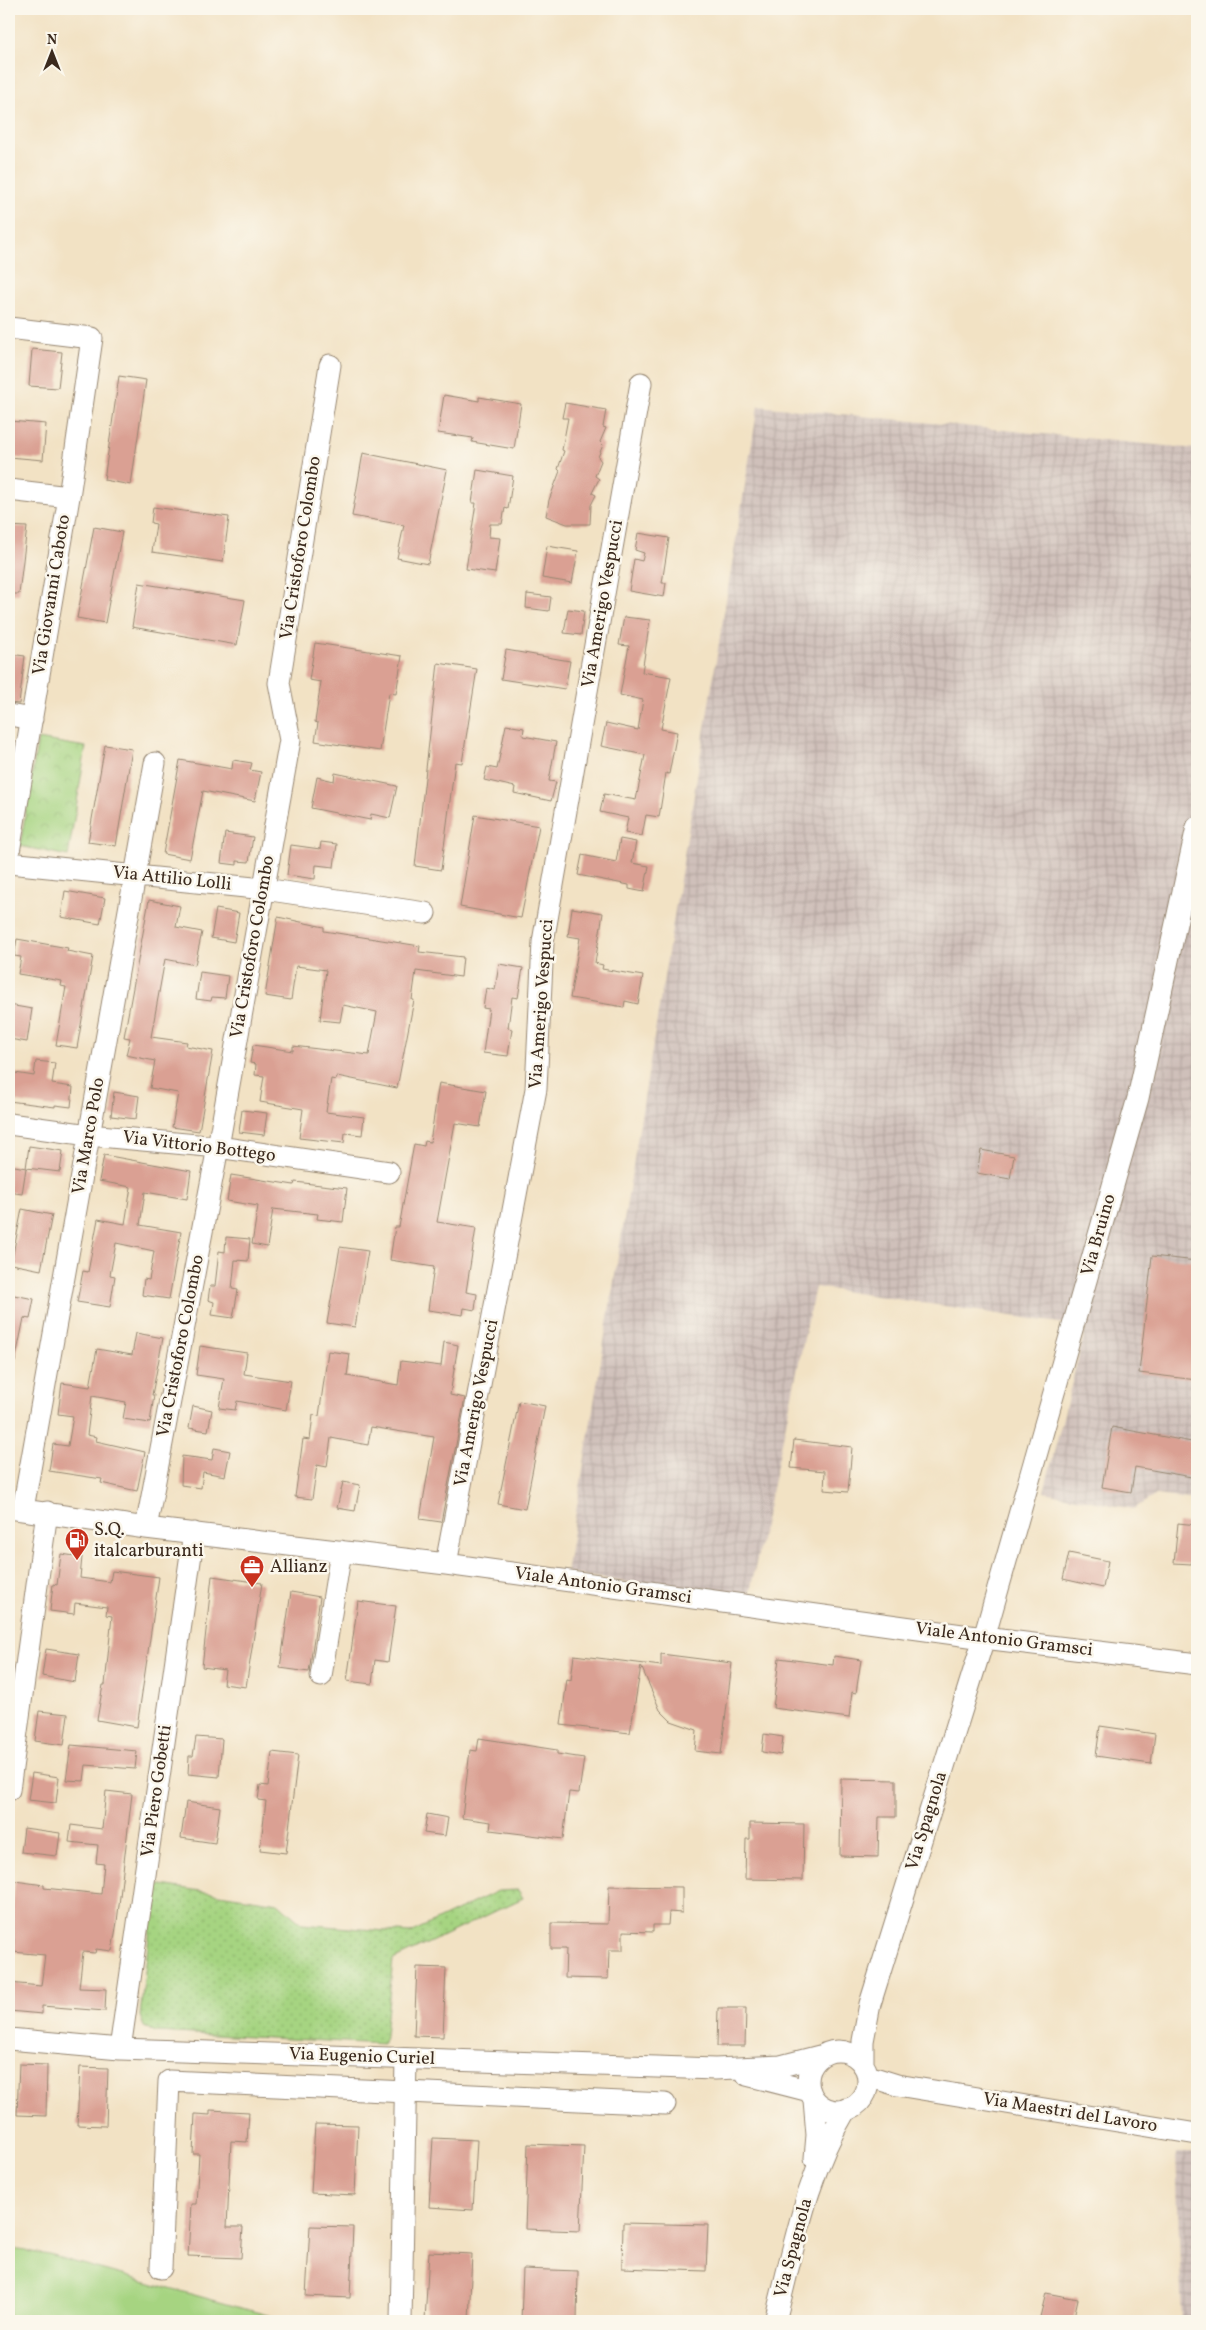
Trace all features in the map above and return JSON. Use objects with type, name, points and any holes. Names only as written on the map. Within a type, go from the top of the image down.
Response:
[{"type":"street","name":"Via Giovanni Caboto","points":[[9,328],[92,338],[69,497],[9,852]]},
{"type":"street","name":"Via Cristoforo Colombo","points":[[146,1528],[218,1147],[290,740],[279,683],[330,365]]},
{"type":"street","name":"Via Amerigo Vespucci","points":[[446,1564],[536,1089],[543,942],[642,383]]},
{"type":"street","points":[[9,490],[69,497]]},
{"type":"street","points":[[9,715],[32,718]]},
{"type":"street","name":"Via Marco Polo","points":[[16,1509],[89,1135],[155,763]]},
{"type":"street","name":"Via Bruino","points":[[984,1638],[1138,1098],[1197,827]]},
{"type":"street","name":"Via Attilio Lolli","points":[[9,863],[135,874],[264,889],[424,913]]},
{"type":"street","name":"Via Vittorio Bottego","points":[[9,1124],[89,1135],[218,1147],[389,1172]]},
{"type":"street","name":"Viale Antonio Gramsci","points":[[16,1509],[47,1512],[146,1528],[446,1564],[984,1638],[1197,1664]]},
{"type":"street","points":[[9,1790],[47,1512]]},
{"type":"street","name":"Via Piero Gobetti","points":[[120,2048],[194,1533]]},
{"type":"street","points":[[321,1676],[341,1551]]},
{"type":"street","name":"Via Spagnola","points":[[866,2071],[863,2041],[870,2004],[984,1638]]},
{"type":"street","name":"Via Spagnola","points":[[826,2054],[856,2029],[870,2004]]},
{"type":"street","name":"Via Eugenio Curiel","points":[[9,2039],[120,2048],[715,2069],[781,2066],[826,2054]]},
{"type":"street","points":[[161,2268],[170,2050]]},
{"type":"street","points":[[850,2053],[866,2071],[868,2084],[854,2104],[828,2109],[812,2095],[809,2072],[826,2054],[850,2053]]},
{"type":"street","points":[[401,2321],[406,2058]]},
{"type":"street","name":"Via Eugenio Curiel","points":[[715,2069],[764,2078],[812,2095]]},
{"type":"street","name":"Via Maestri del Lavoro","points":[[866,2071],[897,2085],[1197,2134]]},
{"type":"street","points":[[169,2081],[666,2104]]},
{"type":"street","name":"Via Maestri del Lavoro","points":[[854,2104],[943,2093]]},
{"type":"street","name":"Via Spagnola","points":[[812,2095],[817,2134],[813,2175]]},
{"type":"street","name":"Via Spagnola","points":[[775,2321],[813,2175],[828,2138],[854,2104]]},
{"type":"shaded area","points":[[758,406],[1197,449],[1197,1500],[1156,1495],[1133,1509],[1044,1492],[1086,1327],[815,1287],[748,1601],[566,1573]]},
{"type":"shaded area","points":[[1176,2153],[1197,2153],[1197,2321],[1182,2321]]},
{"type":"green space","points":[[38,739],[86,747],[68,856],[20,846]]},
{"type":"green space","points":[[155,1884],[278,1903],[302,1924],[410,1933],[498,1891],[518,1890],[523,1898],[393,1960],[384,2044],[156,2032],[144,2027],[140,2016]]},
{"type":"green space","points":[[9,2248],[49,2255],[289,2321],[9,2321]]},
{"type":"building","points":[[32,349],[62,352],[58,388],[29,386]]},
{"type":"building","points":[[119,376],[146,380],[131,485],[104,480]]},
{"type":"building","points":[[444,395],[479,401],[479,397],[521,404],[514,449],[472,442],[473,438],[438,433]]},
{"type":"building","points":[[565,403],[606,410],[603,427],[606,428],[600,442],[603,445],[598,457],[601,461],[595,476],[599,479],[592,493],[596,495],[591,505],[590,524],[567,524],[546,516],[564,451],[562,450],[568,418],[562,418]]},
{"type":"building","points":[[9,421],[46,424],[43,460],[9,457]]},
{"type":"building","points":[[363,453],[447,470],[428,564],[397,558],[404,525],[352,516]]},
{"type":"building","points":[[477,470],[513,476],[508,509],[505,508],[502,524],[490,524],[489,537],[500,538],[495,573],[466,569],[476,503],[472,503]]},
{"type":"building","points":[[153,507],[229,517],[223,562],[152,552],[156,524],[151,523]]},
{"type":"building","points":[[9,526],[27,527],[19,594],[9,594]]},
{"type":"building","points":[[94,527],[122,532],[105,623],[77,618]]},
{"type":"building","points":[[638,533],[669,538],[662,583],[666,583],[664,597],[629,591],[634,559],[642,561],[644,553],[635,550]]},
{"type":"building","points":[[547,546],[578,551],[572,583],[542,578]]},
{"type":"building","points":[[139,583],[245,600],[237,645],[132,627]]},
{"type":"building","points":[[527,594],[551,597],[549,611],[526,608]]},
{"type":"building","points":[[568,609],[584,611],[581,635],[564,633]]},
{"type":"building","points":[[624,617],[650,620],[642,672],[671,677],[661,729],[677,732],[669,774],[666,773],[659,817],[646,815],[642,836],[625,833],[628,818],[600,812],[604,794],[636,800],[645,755],[601,746],[606,723],[638,730],[643,700],[620,695],[629,646],[619,645]]},
{"type":"building","points":[[315,643],[402,656],[396,694],[389,693],[380,751],[315,741],[318,723],[315,722],[321,682],[309,680]]},
{"type":"building","points":[[506,650],[570,661],[565,689],[501,679]]},
{"type":"building","points":[[9,654],[25,656],[19,704],[9,703]]},
{"type":"building","points":[[438,663],[477,669],[462,763],[455,762],[441,870],[415,866]]},
{"type":"building","points":[[506,725],[524,728],[523,736],[556,742],[549,781],[556,782],[551,801],[514,793],[515,787],[484,780],[487,767],[497,769]]},
{"type":"building","points":[[105,745],[132,749],[116,846],[88,842]]},
{"type":"building","points":[[180,760],[232,769],[233,760],[252,763],[250,770],[261,772],[255,801],[203,791],[190,859],[163,854]]},
{"type":"building","points":[[335,773],[397,786],[390,818],[371,814],[370,820],[311,808],[317,777],[334,781]]},
{"type":"building","points":[[475,815],[539,826],[521,918],[460,907]]},
{"type":"building","points":[[225,833],[253,837],[249,862],[237,861],[237,865],[221,863]]},
{"type":"building","points":[[620,839],[636,842],[632,863],[649,866],[644,892],[629,889],[629,885],[578,875],[582,855],[616,862]]},
{"type":"building","points":[[321,842],[337,844],[334,867],[316,865],[315,879],[287,875],[291,845],[320,849]]},
{"type":"building","points":[[65,891],[105,898],[100,924],[61,917]]},
{"type":"building","points":[[149,900],[180,906],[176,927],[202,932],[195,965],[165,959],[151,1037],[187,1042],[186,1046],[213,1051],[199,1131],[172,1127],[178,1093],[150,1088],[155,1061],[126,1055],[130,1038],[124,1037]]},
{"type":"building","points":[[572,908],[603,913],[595,963],[603,965],[602,969],[643,976],[638,1004],[625,1001],[624,1007],[570,998],[580,938],[568,936]]},
{"type":"building","points":[[216,909],[239,913],[234,942],[211,938]]},
{"type":"building","points":[[278,917],[324,927],[324,931],[420,946],[419,952],[463,957],[461,977],[416,971],[412,1000],[414,1000],[397,1088],[337,1076],[336,1080],[331,1079],[326,1112],[364,1117],[362,1135],[345,1133],[344,1143],[299,1138],[303,1109],[260,1102],[264,1076],[255,1075],[256,1064],[250,1063],[253,1045],[293,1051],[293,1046],[369,1055],[377,1012],[343,1005],[340,1022],[320,1020],[326,970],[296,966],[291,1000],[265,996]]},
{"type":"building","points":[[17,939],[68,948],[67,951],[93,956],[77,1048],[56,1045],[66,987],[61,986],[62,981],[18,974],[21,957],[14,956]]},
{"type":"building","points":[[499,964],[523,968],[518,998],[512,997],[508,1028],[512,1029],[508,1056],[483,1053],[489,1009],[483,1008],[486,988],[495,990]]},
{"type":"building","points":[[200,972],[228,976],[225,998],[212,997],[211,1001],[196,999]]},
{"type":"building","points":[[9,1005],[32,1009],[27,1042],[9,1039]]},
{"type":"building","points":[[36,1061],[55,1063],[52,1084],[73,1087],[71,1107],[55,1105],[55,1107],[9,1101],[9,1072],[34,1076]]},
{"type":"building","points":[[439,1083],[486,1091],[480,1127],[455,1123],[437,1222],[476,1228],[466,1292],[477,1294],[475,1310],[464,1308],[463,1315],[428,1310],[434,1267],[390,1260],[395,1227],[399,1227],[414,1144],[424,1146],[425,1141],[430,1142]]},
{"type":"building","points":[[114,1092],[139,1096],[136,1119],[111,1116]]},
{"type":"building","points":[[242,1110],[267,1113],[264,1135],[239,1132]]},
{"type":"building","points":[[29,1146],[63,1151],[60,1172],[26,1168]]},
{"type":"building","points":[[981,1150],[1014,1156],[1010,1179],[977,1173]]},
{"type":"building","points":[[104,1155],[191,1171],[187,1199],[145,1192],[140,1225],[181,1232],[169,1299],[142,1295],[144,1279],[149,1280],[154,1251],[116,1243],[110,1275],[115,1276],[110,1307],[77,1302],[83,1271],[88,1272],[98,1219],[125,1224],[131,1187],[99,1181]]},
{"type":"building","points":[[9,1165],[26,1168],[22,1194],[9,1192]]},
{"type":"building","points":[[231,1175],[294,1185],[295,1182],[347,1188],[343,1222],[317,1219],[318,1214],[273,1209],[267,1247],[252,1244],[258,1206],[227,1201]]},
{"type":"building","points":[[22,1209],[52,1215],[41,1270],[11,1264]]},
{"type":"building","points":[[226,1237],[250,1239],[248,1261],[235,1260],[232,1289],[238,1290],[233,1318],[212,1315],[214,1302],[208,1300],[210,1286],[215,1286],[219,1251],[225,1252]]},
{"type":"building","points":[[340,1247],[368,1251],[355,1327],[327,1323]]},
{"type":"building","points":[[1152,1256],[1197,1261],[1197,1380],[1139,1373]]},
{"type":"building","points":[[9,1294],[34,1299],[30,1319],[24,1318],[15,1362],[9,1362]]},
{"type":"building","points":[[136,1333],[163,1338],[152,1395],[154,1395],[150,1423],[123,1419],[126,1402],[92,1396],[87,1435],[97,1437],[96,1441],[145,1452],[137,1491],[101,1483],[102,1479],[49,1471],[53,1444],[68,1446],[73,1416],[58,1414],[62,1383],[90,1387],[97,1349],[132,1355]]},
{"type":"building","points":[[444,1342],[458,1345],[450,1395],[465,1398],[441,1522],[420,1519],[434,1437],[371,1427],[368,1445],[331,1438],[327,1467],[317,1465],[312,1499],[295,1497],[303,1439],[310,1440],[313,1415],[319,1416],[328,1351],[350,1354],[347,1376],[398,1385],[401,1361],[441,1366]]},
{"type":"building","points":[[200,1346],[247,1353],[244,1374],[291,1381],[286,1410],[237,1401],[235,1410],[219,1408],[224,1379],[196,1375]]},
{"type":"building","points":[[519,1401],[545,1406],[525,1509],[498,1504]]},
{"type":"building","points":[[193,1406],[212,1410],[208,1431],[189,1428]]},
{"type":"building","points":[[1112,1427],[1197,1443],[1197,1478],[1135,1467],[1131,1492],[1102,1487]]},
{"type":"building","points":[[794,1440],[852,1447],[848,1492],[824,1490],[825,1471],[791,1468]]},
{"type":"building","points":[[214,1448],[230,1451],[225,1476],[203,1472],[201,1488],[181,1485],[182,1456],[212,1460]]},
{"type":"building","points":[[343,1482],[360,1485],[355,1511],[337,1508]]},
{"type":"building","points":[[1178,1523],[1197,1525],[1197,1562],[1192,1562],[1191,1564],[1174,1563]]},
{"type":"building","points":[[1069,1553],[1108,1561],[1103,1588],[1063,1579]]},
{"type":"building","points":[[61,1554],[82,1557],[80,1578],[110,1582],[112,1571],[159,1577],[137,1727],[97,1720],[103,1685],[105,1685],[112,1616],[106,1615],[107,1607],[75,1603],[74,1614],[50,1611],[53,1584],[57,1585]]},
{"type":"building","points":[[212,1576],[262,1583],[246,1687],[223,1684],[225,1670],[202,1667]]},
{"type":"building","points":[[291,1592],[320,1597],[309,1672],[280,1668]]},
{"type":"building","points":[[358,1601],[396,1606],[388,1662],[375,1660],[372,1684],[347,1681]]},
{"type":"building","points":[[46,1649],[79,1654],[75,1682],[42,1676]]},
{"type":"building","points":[[661,1654],[732,1663],[721,1754],[695,1751],[697,1730],[671,1721],[660,1710],[641,1666],[630,1733],[561,1725],[567,1679],[571,1680],[574,1655],[661,1666]]},
{"type":"building","points":[[834,1656],[861,1660],[856,1693],[852,1692],[849,1718],[773,1708],[779,1658],[833,1665]]},
{"type":"building","points":[[39,1711],[68,1714],[64,1745],[35,1741]]},
{"type":"building","points":[[1100,1726],[1155,1734],[1151,1764],[1096,1756]]},
{"type":"building","points":[[764,1734],[783,1737],[781,1755],[762,1752]]},
{"type":"building","points":[[196,1737],[222,1739],[219,1777],[188,1774],[189,1756],[193,1756]]},
{"type":"building","points":[[479,1738],[557,1750],[557,1754],[584,1758],[579,1793],[569,1792],[563,1839],[490,1830],[491,1822],[462,1818],[470,1750],[477,1751]]},
{"type":"building","points":[[71,1745],[137,1751],[135,1769],[86,1765],[84,1781],[66,1780]]},
{"type":"building","points":[[272,1752],[298,1755],[286,1853],[260,1850],[266,1801],[258,1800],[260,1785],[268,1786]]},
{"type":"building","points":[[32,1773],[59,1777],[56,1803],[28,1800]]},
{"type":"building","points":[[841,1779],[896,1780],[896,1817],[879,1817],[878,1857],[840,1856]]},
{"type":"building","points":[[106,1791],[132,1794],[117,1922],[112,1951],[96,1949],[95,1953],[83,1952],[79,1988],[106,1989],[105,2011],[42,2006],[42,2014],[9,2011],[9,1983],[41,1986],[45,1955],[13,1952],[14,1939],[9,1938],[9,1922],[11,1922],[15,1881],[44,1885],[44,1888],[101,1894],[104,1864],[96,1863],[98,1845],[69,1842],[71,1825],[102,1829]]},
{"type":"building","points":[[186,1802],[220,1807],[215,1843],[181,1838]]},
{"type":"building","points":[[427,1814],[448,1818],[445,1836],[424,1833]]},
{"type":"building","points":[[750,1823],[804,1824],[803,1880],[745,1879],[746,1839],[750,1839]]},
{"type":"building","points":[[24,1828],[60,1833],[57,1856],[21,1852]]},
{"type":"building","points":[[609,1886],[682,1887],[682,1913],[669,1912],[668,1925],[653,1925],[653,1932],[623,1931],[623,1950],[609,1950],[608,1979],[565,1978],[566,1949],[551,1949],[551,1923],[608,1924]]},
{"type":"building","points":[[417,1967],[446,1968],[443,2037],[414,2036]]},
{"type":"building","points":[[718,2008],[746,2008],[745,2046],[717,2046]]},
{"type":"building","points":[[19,2064],[47,2065],[46,2116],[17,2115]]},
{"type":"building","points":[[80,2067],[108,2068],[106,2126],[77,2125]]},
{"type":"building","points":[[210,2110],[249,2112],[247,2142],[231,2141],[227,2227],[243,2227],[241,2258],[188,2256],[191,2204],[196,2204],[199,2154],[193,2154],[195,2114],[210,2115]]},
{"type":"building","points":[[315,2124],[358,2125],[355,2195],[311,2193]]},
{"type":"building","points":[[433,2138],[477,2140],[473,2210],[429,2207]]},
{"type":"building","points":[[528,2144],[584,2146],[580,2231],[525,2229]]},
{"type":"building","points":[[623,2223],[708,2225],[706,2271],[622,2268]]},
{"type":"building","points":[[310,2226],[353,2227],[350,2298],[306,2296]]},
{"type":"building","points":[[429,2252],[472,2254],[469,2321],[425,2321]]},
{"type":"building","points":[[523,2269],[578,2271],[577,2321],[521,2321]]},
{"type":"building","points":[[1046,2293],[1078,2299],[1073,2321],[1039,2321]]},
{"type":"place","name":"S.Q. italcarburanti","points":[[77,1561]]},
{"type":"place","name":"Allianz","points":[[252,1588]]}]
